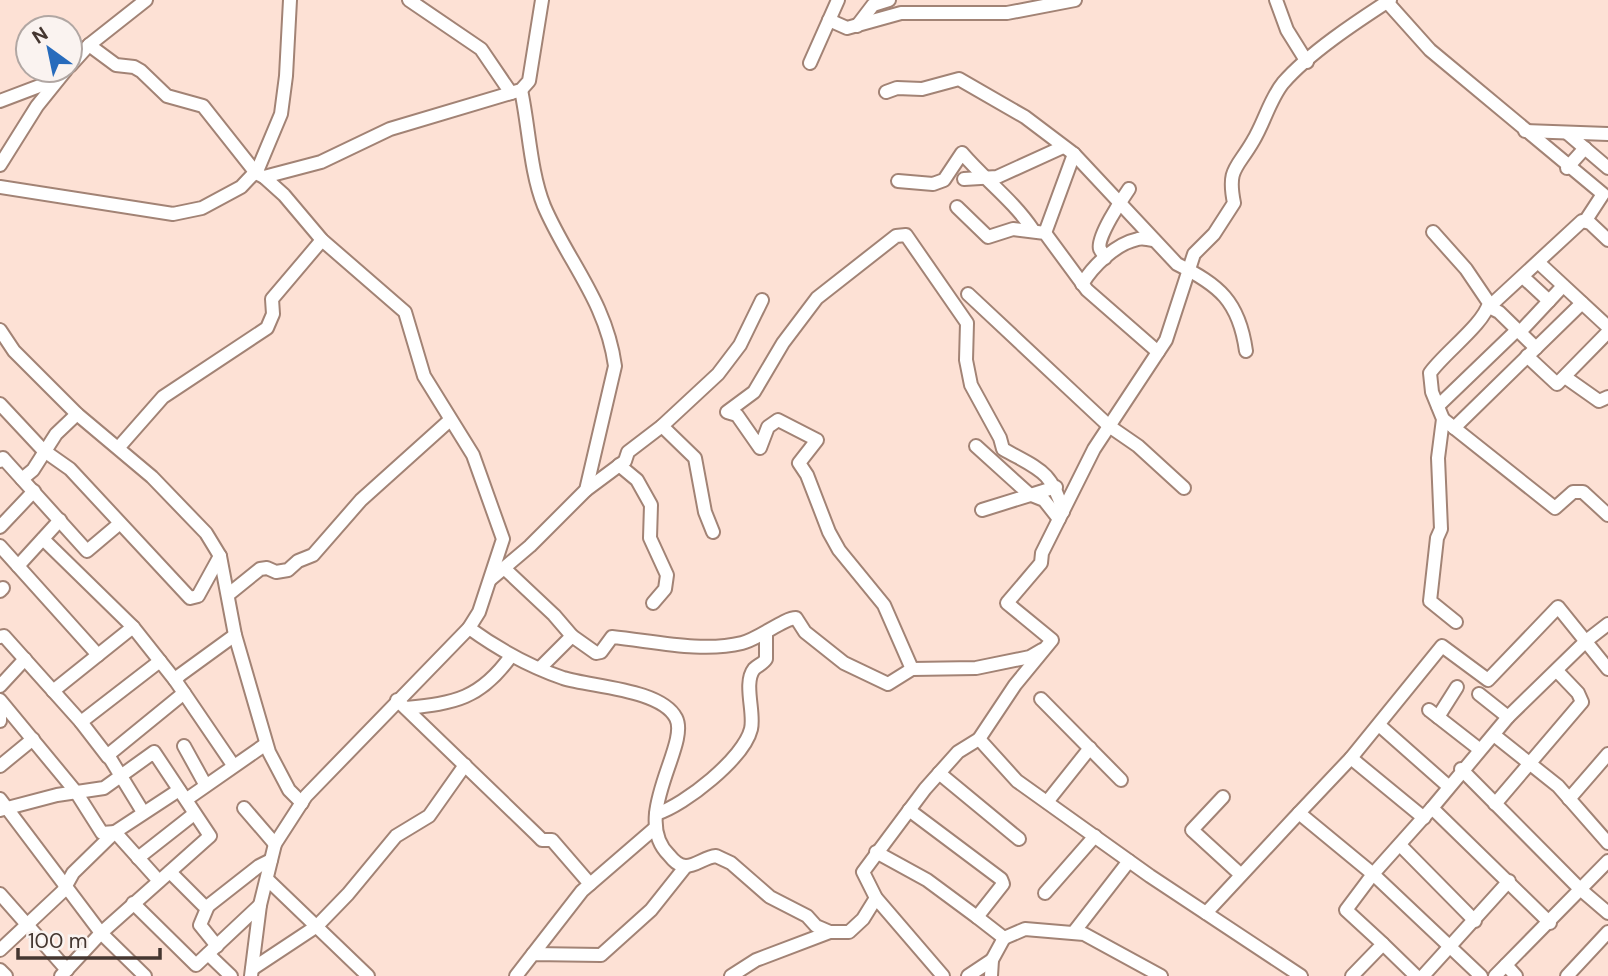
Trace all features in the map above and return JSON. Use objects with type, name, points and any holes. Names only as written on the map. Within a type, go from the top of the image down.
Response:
[{"type":"street","points":[[84,51],[146,0]]},
{"type":"street","points":[[260,175],[281,114],[290,0]]},
{"type":"street","points":[[410,0],[481,48],[516,92],[543,203],[559,238],[591,290],[613,349],[615,366],[586,490]]},
{"type":"street","points":[[0,187],[144,211],[187,213],[227,195],[260,175],[321,162],[390,129],[516,92],[529,81],[542,0]]},
{"type":"street","points":[[810,63],[838,0]]},
{"type":"street","points":[[857,26],[873,5],[889,0]]},
{"type":"street","points":[[829,20],[847,28],[901,13],[1007,13],[1075,0]]},
{"type":"street","points":[[1276,0],[1287,30],[1307,62]]},
{"type":"street","points":[[943,976],[876,898],[863,872],[939,772],[958,752],[979,739],[1015,685],[1052,640],[1007,603],[1041,563],[1042,553],[1109,426],[1166,340],[1194,254],[1229,214],[1234,203],[1229,185],[1232,174],[1254,140],[1282,85],[1307,62],[1389,1],[1430,50],[1567,168],[1603,194],[1602,200],[1586,220],[1489,307],[1442,355],[1430,373],[1437,406],[1443,419],[1454,428],[1555,508],[1573,492],[1583,492],[1608,514]]},
{"type":"street","points":[[89,45],[116,65],[134,66],[167,96],[203,106],[260,175],[284,195],[322,240],[405,312],[418,364],[474,455],[503,538],[490,579],[469,628],[402,704],[302,803],[275,844],[260,905],[252,972]]},
{"type":"street","points":[[886,92],[897,88],[922,89],[959,79],[1025,117],[1069,151],[1177,264],[1199,273],[1227,296],[1238,320],[1246,351]]},
{"type":"street","points":[[0,102],[40,84]]},
{"type":"street","points":[[0,165],[37,106],[55,84]]},
{"type":"street","points":[[1525,131],[1608,134]]},
{"type":"street","points":[[1567,133],[1608,168]]},
{"type":"street","points":[[1567,168],[1585,148]]},
{"type":"street","points":[[964,178],[997,177],[1069,151]]},
{"type":"street","points":[[1039,231],[1069,151]]},
{"type":"street","points":[[898,181],[933,184],[944,180],[962,153],[983,178],[1006,195],[1039,231],[1082,284],[1158,352]]},
{"type":"street","points":[[1105,258],[1100,250],[1101,242],[1129,188]]},
{"type":"street","points":[[957,207],[988,237],[1013,229],[1039,231]]},
{"type":"street","points":[[1586,220],[1608,240]]},
{"type":"street","points":[[1433,232],[1489,299],[1489,307]]},
{"type":"street","points":[[912,669],[884,605],[839,550],[829,532],[799,463],[817,440],[778,420],[768,427],[760,448],[737,415],[727,412],[754,392],[783,343],[817,298],[896,236],[906,235],[967,323],[966,360],[971,386],[1000,438],[1003,450],[1031,463],[1048,476],[1056,487],[1061,515]]},
{"type":"street","points":[[1082,284],[1092,267],[1135,239],[1155,240]]},
{"type":"street","points":[[119,447],[163,397],[267,328],[273,314],[272,299],[322,240]]},
{"type":"street","points":[[1489,307],[1500,313],[1518,331],[1555,384],[1565,377],[1608,329],[1539,263]]},
{"type":"street","points":[[1523,277],[1549,301]]},
{"type":"street","points":[[1437,406],[1563,286]]},
{"type":"street","points":[[968,294],[1109,426],[1138,446],[1184,488]]},
{"type":"street","points":[[490,579],[586,490],[619,465],[628,452],[662,426],[718,374],[740,345],[762,300]]},
{"type":"street","points":[[1454,428],[1582,303]]},
{"type":"street","points":[[0,330],[4,346],[77,414],[119,447],[206,533],[220,556],[235,635],[266,744],[289,790],[302,803]]},
{"type":"street","points":[[1565,377],[1599,401],[1608,397]]},
{"type":"street","points":[[0,404],[43,450],[71,469],[190,598],[198,596],[220,556]]},
{"type":"street","points":[[22,479],[33,470],[43,450],[77,414]]},
{"type":"street","points":[[229,594],[260,569],[267,568],[276,572],[288,570],[298,561],[313,555],[361,500],[450,419]]},
{"type":"street","points":[[1443,419],[1438,458],[1441,529],[1437,538],[1430,601],[1456,622]]},
{"type":"street","points":[[662,426],[695,458],[705,512],[713,532]]},
{"type":"street","points":[[976,446],[1029,494],[1044,500],[1061,515]]},
{"type":"street","points":[[1,458],[87,551],[119,524]]},
{"type":"street","points":[[619,465],[637,480],[651,505],[650,538],[667,580],[653,603]]},
{"type":"street","points":[[982,510],[1056,487]]},
{"type":"street","points":[[0,527],[34,491]]},
{"type":"street","points":[[18,566],[60,520]]},
{"type":"street","points":[[43,539],[133,627],[175,680],[233,765]]},
{"type":"street","points":[[0,546],[98,655]]},
{"type":"street","points":[[504,568],[554,615],[572,636],[596,653],[601,652],[612,637],[724,646],[766,635],[790,618],[796,618],[805,632],[844,663],[888,684],[912,669],[976,668],[1030,657],[1048,647]]},
{"type":"street","points":[[1206,914],[1240,874],[1351,758],[1442,646],[1488,680],[1558,607],[1608,669]]},
{"type":"street","points":[[1416,976],[1346,910],[1373,874],[1428,813],[1461,769],[1508,717],[1586,640],[1608,624]]},
{"type":"street","points":[[53,691],[133,627]]},
{"type":"street","points":[[469,628],[511,656],[563,678],[653,699],[668,707],[678,720],[678,731],[656,814],[655,828],[664,851],[678,864],[685,866],[716,856],[732,863],[770,897],[830,932]]},
{"type":"street","points":[[175,680],[235,635]]},
{"type":"street","points":[[656,814],[675,808],[746,743],[752,726],[751,679],[753,670],[766,659],[766,635]]},
{"type":"street","points":[[0,638],[5,636],[81,722],[144,812]]},
{"type":"street","points":[[540,668],[572,636]]},
{"type":"street","points":[[402,704],[461,700],[497,676],[511,656]]},
{"type":"street","points":[[0,686],[25,659]]},
{"type":"street","points":[[81,722],[160,661]]},
{"type":"street","points":[[1495,804],[1582,702],[1578,693],[1557,671]]},
{"type":"street","points":[[1457,687],[1433,714],[1479,749]]},
{"type":"street","points":[[108,757],[109,752],[184,693]]},
{"type":"street","points":[[1479,694],[1508,717]]},
{"type":"street","points":[[1041,699],[1121,780]]},
{"type":"street","points":[[0,700],[76,792],[102,833],[115,832]]},
{"type":"street","points":[[402,704],[542,840],[552,840],[590,884]]},
{"type":"street","points":[[0,708],[0,721]]},
{"type":"street","points":[[1379,725],[1448,786]]},
{"type":"street","points":[[1494,735],[1569,799],[1608,843]]},
{"type":"street","points":[[0,766],[33,739]]},
{"type":"street","points":[[979,739],[1017,781],[1286,972],[1301,976]]},
{"type":"street","points":[[0,950],[66,889],[72,873],[115,832],[144,812],[205,784],[266,744]]},
{"type":"street","points":[[184,746],[205,784]]},
{"type":"street","points":[[1046,802],[1090,748]]},
{"type":"street","points":[[0,894],[29,925],[64,973],[101,933],[210,836],[154,752],[104,788],[2,806],[101,933],[145,976]]},
{"type":"street","points":[[1351,758],[1428,813],[1509,881],[1550,923]]},
{"type":"street","points":[[1569,799],[1606,763]]},
{"type":"street","points":[[252,972],[317,926],[396,836],[429,816],[465,765]]},
{"type":"street","points":[[1461,769],[1580,889],[1608,913]]},
{"type":"street","points":[[939,772],[1019,839]]},
{"type":"street","points":[[1223,797],[1192,830],[1240,874]]},
{"type":"street","points":[[244,808],[275,844]]},
{"type":"street","points":[[909,810],[1001,879],[1003,884],[977,917]]},
{"type":"street","points":[[1299,813],[1373,874],[1481,976]]},
{"type":"street","points":[[138,858],[194,814]]},
{"type":"street","points":[[516,976],[590,884],[655,828]]},
{"type":"street","points":[[115,832],[159,881]]},
{"type":"street","points":[[1045,893],[1095,836]]},
{"type":"street","points":[[1401,845],[1475,921]]},
{"type":"street","points":[[876,852],[927,880],[1004,938]]},
{"type":"street","points":[[231,976],[212,950],[200,925],[208,906],[259,866],[271,860]]},
{"type":"street","points":[[1074,932],[1129,861]]},
{"type":"street","points":[[1495,976],[1608,861]]},
{"type":"street","points":[[533,954],[601,955],[652,910],[685,866]]},
{"type":"street","points":[[170,872],[203,905],[208,906]]},
{"type":"street","points":[[268,880],[368,976]]},
{"type":"street","points":[[1423,976],[1509,881]]},
{"type":"street","points":[[731,976],[756,960],[830,932],[849,932],[863,919],[876,898]]},
{"type":"street","points":[[133,903],[196,965]]},
{"type":"street","points":[[186,976],[260,905]]},
{"type":"street","points":[[991,976],[992,960],[1004,938],[1025,929],[1059,934],[1074,932],[1095,938],[1161,976]]},
{"type":"street","points":[[1567,976],[1608,932]]},
{"type":"street","points":[[1357,974],[1383,944]]},
{"type":"street","points":[[968,976],[992,960]]},
{"type":"street","points":[[124,976],[133,964]]},
{"type":"street","points":[[1506,965],[1516,976]]},
{"type":"street","points":[[0,970],[6,976]]}]
